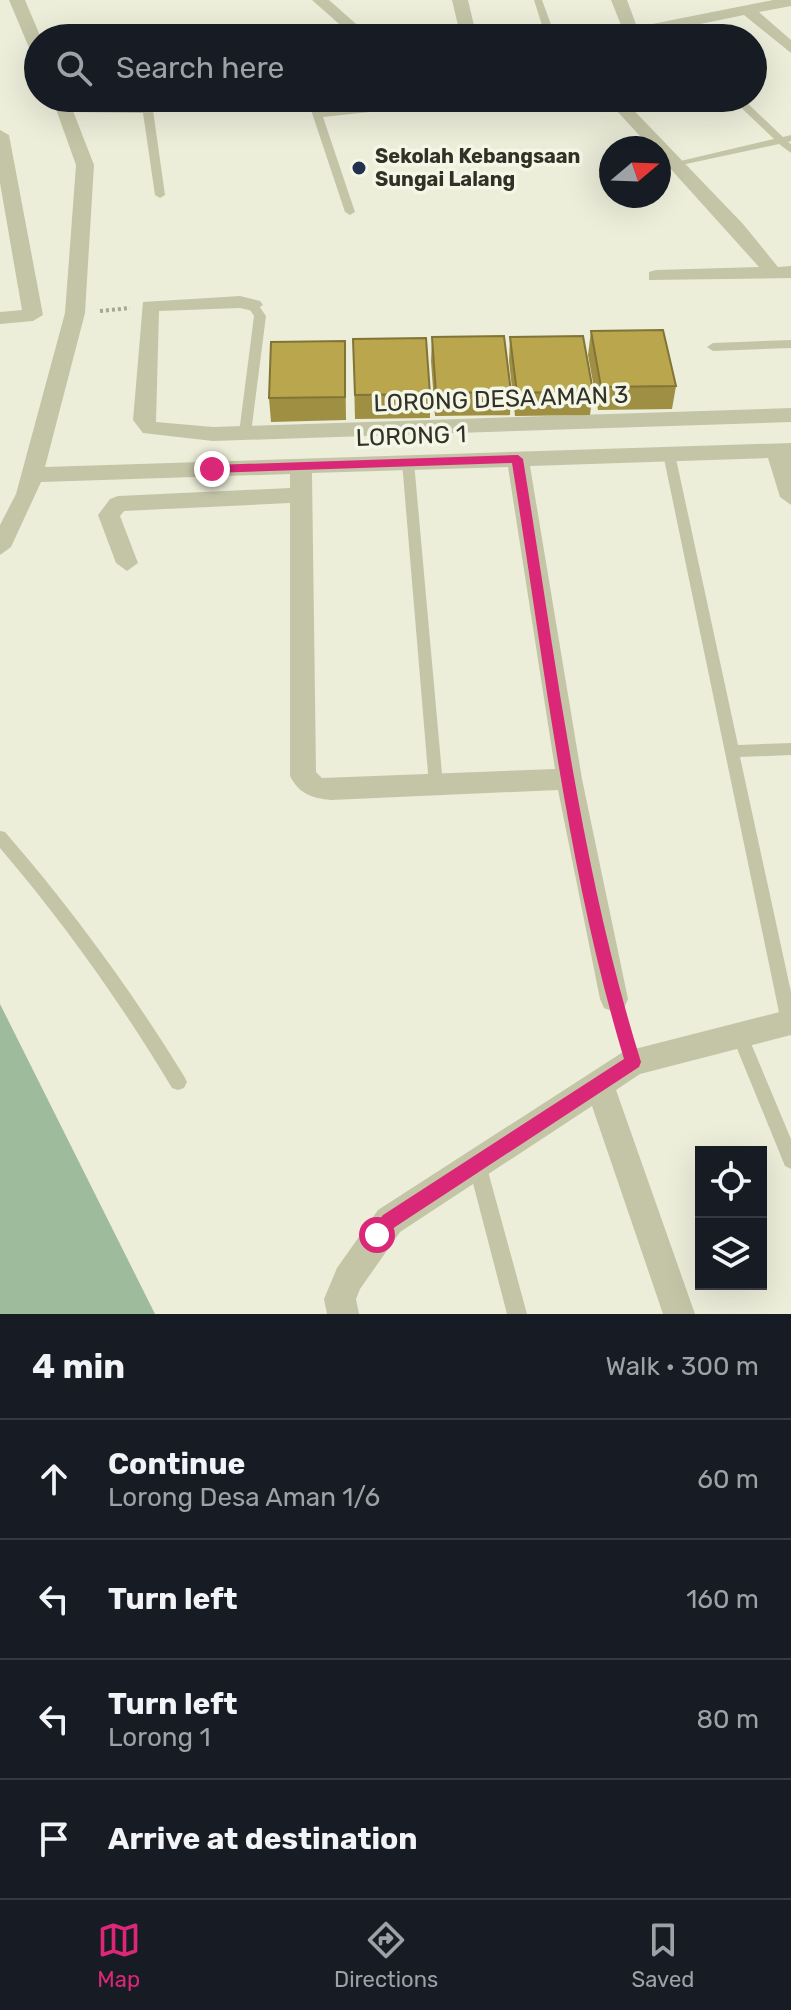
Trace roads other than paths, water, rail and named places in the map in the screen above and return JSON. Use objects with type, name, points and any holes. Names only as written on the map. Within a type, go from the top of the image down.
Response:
[{"type":"street","points":[[17,0],[27,24]]},
{"type":"street","points":[[320,0],[348,24]]},
{"type":"street","points":[[460,0],[466,24]]},
{"type":"street","points":[[619,0],[628,24]]},
{"type":"street","points":[[671,24],[791,1]]},
{"type":"street","points":[[747,10],[763,24]]},
{"type":"street","points":[[767,27],[791,48]]},
{"type":"street","points":[[0,547],[10,510],[33,475],[75,313],[85,165],[65,112]]},
{"type":"street","points":[[626,112],[782,272]]},
{"type":"street","points":[[0,135],[33,315]]},
{"type":"street","points":[[656,276],[782,272]]},
{"type":"street","name":"LORONG DESA AMAN 3","points":[[253,305],[240,302],[150,306],[143,420],[150,428],[164,432],[213,434],[791,415]]},
{"type":"street","points":[[0,318],[75,313]]},
{"type":"street","points":[[212,469],[213,434]]},
{"type":"street","points":[[784,450],[791,497]]},
{"type":"street","name":"LORONG 1","points":[[33,475],[784,450]]},
{"type":"street","points":[[518,459],[569,779],[614,999]]},
{"type":"street","points":[[301,466],[303,776],[315,788],[331,790],[569,779]]},
{"type":"street","points":[[127,563],[109,515],[118,504],[301,495]]},
{"type":"street","points":[[343,1314],[340,1299],[348,1279],[389,1221],[633,1062],[790,1022]]},
{"type":"street","points":[[599,1084],[679,1314]]},
{"type":"lane","points":[[538,0],[546,24]]},
{"type":"lane","points":[[148,112],[160,195]]},
{"type":"lane","points":[[316,112],[350,212]]},
{"type":"lane","points":[[317,115],[344,112]]},
{"type":"lane","points":[[753,112],[786,140],[791,150]]},
{"type":"lane","points":[[676,165],[786,140]]},
{"type":"lane","points":[[245,433],[260,316],[253,305]]},
{"type":"lane","points":[[713,347],[791,344]]},
{"type":"lane","points":[[669,454],[790,1022]]},
{"type":"lane","points":[[408,462],[436,785]]},
{"type":"lane","points":[[732,751],[791,749]]},
{"type":"lane","points":[[0,837],[89,944],[178,1082]]},
{"type":"lane","points":[[739,1034],[791,1160]]},
{"type":"lane","points":[[477,1164],[517,1314]]},
{"type":"place","name":"Sekolah Kebangsaan Sungai Lalang","points":[[359,168]]}]
